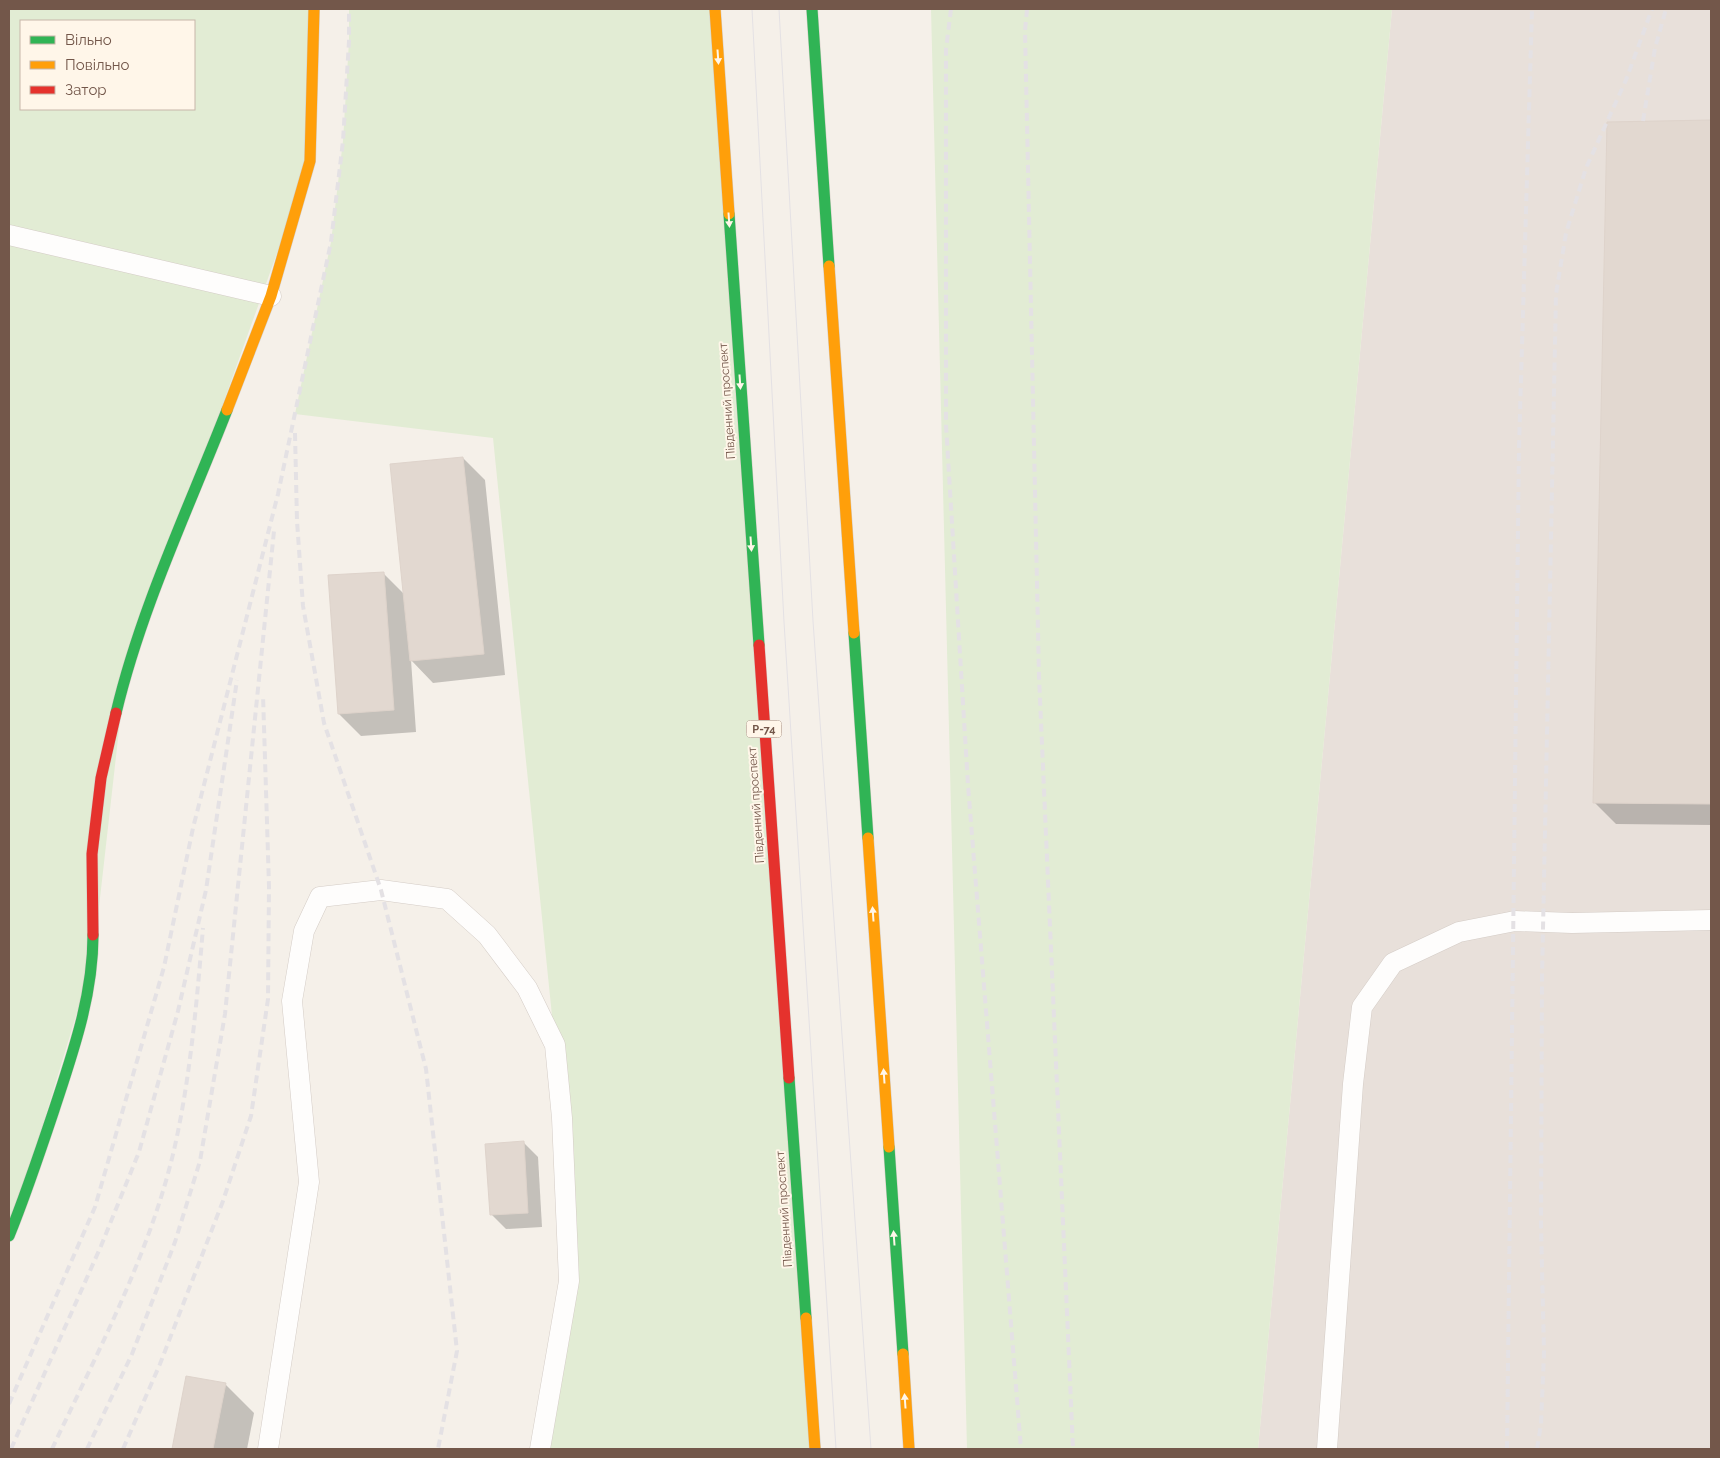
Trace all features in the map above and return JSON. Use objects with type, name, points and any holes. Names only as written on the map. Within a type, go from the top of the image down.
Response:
[{"type":"main road","points":[[9,1236],[24,1199],[80,1033],[93,960],[92,854],[101,778],[125,677],[162,567],[201,477],[270,296],[310,161],[314,9]]},
{"type":"main road","name":"Південний проспект","points":[[715,9],[815,1449]]},
{"type":"main road","points":[[812,9],[909,1449]]},
{"type":"lane","points":[[9,235],[270,296]]},
{"type":"lane","points":[[268,1449],[309,1182],[292,1001],[304,930],[320,897],[382,890],[447,899],[487,935],[526,988],[555,1045],[562,1118],[569,1281],[540,1449]]},
{"type":"lane","points":[[1327,1449],[1353,1084],[1362,1007],[1393,962],[1460,932],[1515,921],[1572,923],[1711,920]]},
{"type":"shaded area","points":[[1392,9],[1711,9],[1711,1449],[1258,1449]]},
{"type":"green space","points":[[9,9],[314,9],[310,161],[125,677],[93,960],[9,1236]]},
{"type":"green space","points":[[349,9],[715,9],[815,1449],[540,1449],[569,1281],[555,1045],[493,438],[295,414],[331,242],[343,141]]},
{"type":"green space","points":[[931,9],[1392,9],[1258,1449],[967,1449]]},
{"type":"building","points":[[1711,120],[1711,804],[1593,803],[1607,122]]},
{"type":"building","points":[[463,457],[484,654],[410,661],[390,464]]},
{"type":"building","points":[[384,572],[394,710],[338,714],[328,575]]},
{"type":"building","points":[[524,1141],[528,1213],[490,1215],[485,1144]]},
{"type":"building","points":[[186,1376],[226,1383],[213,1449],[172,1449]]},
{"type":"tram line","points":[[752,9],[784,622],[836,1449]]},
{"type":"tram line","points":[[779,9],[813,621],[871,1449]]},
{"type":"railway","points":[[9,1404],[95,1207],[164,967],[193,828],[278,494],[331,242],[343,141],[349,9]]},
{"type":"railway","points":[[951,9],[946,49],[946,425],[968,785],[1021,1449]]},
{"type":"railway","points":[[1027,9],[1025,31],[1039,676],[1073,1449]]},
{"type":"railway","points":[[1507,1449],[1519,447],[1532,9]]},
{"type":"railway","points":[[1537,1449],[1541,1424],[1544,1353],[1541,1224],[1542,978],[1556,294],[1566,233],[1586,168],[1626,80],[1652,9]]},
{"type":"railway","points":[[1643,121],[1655,48],[1666,9]]},
{"type":"railway","points":[[295,433],[297,521],[303,606],[324,723],[381,890],[426,1069],[457,1351],[438,1449]]},
{"type":"railway","points":[[87,1449],[132,1354],[175,1242],[200,1161],[225,1014],[274,531]]},
{"type":"railway","points":[[11,1449],[101,1246],[139,1152],[178,1011],[206,890],[237,680]]},
{"type":"railway","points":[[123,1449],[160,1364],[223,1201],[251,1116],[268,999],[269,886],[263,695]]},
{"type":"railway","points":[[52,1449],[123,1298],[139,1260],[166,1181],[176,1141],[190,1062],[203,928]]},
{"type":"traffic: fast","points":[[812,9],[829,266]]},
{"type":"traffic: fast","points":[[729,214],[759,645]]},
{"type":"traffic: fast","points":[[116,713],[138,635],[166,560],[227,410]]},
{"type":"traffic: fast","points":[[854,633],[868,838]]},
{"type":"traffic: fast","points":[[9,1236],[38,1157],[81,1024],[90,980],[93,935]]},
{"type":"traffic: fast","points":[[789,1078],[806,1318]]},
{"type":"traffic: fast","points":[[889,1147],[903,1354]]},
{"type":"traffic: slow","points":[[227,410],[271,296],[310,161],[314,9]]},
{"type":"traffic: slow","points":[[715,9],[729,214]]},
{"type":"traffic: slow","points":[[829,266],[854,633]]},
{"type":"traffic: slow","points":[[868,838],[889,1147]]},
{"type":"traffic: slow","points":[[806,1318],[815,1449]]},
{"type":"traffic: slow","points":[[903,1354],[909,1449]]},
{"type":"traffic: jam","points":[[759,645],[789,1078]]},
{"type":"traffic: jam","points":[[93,935],[92,854],[101,778],[116,713]]}]
